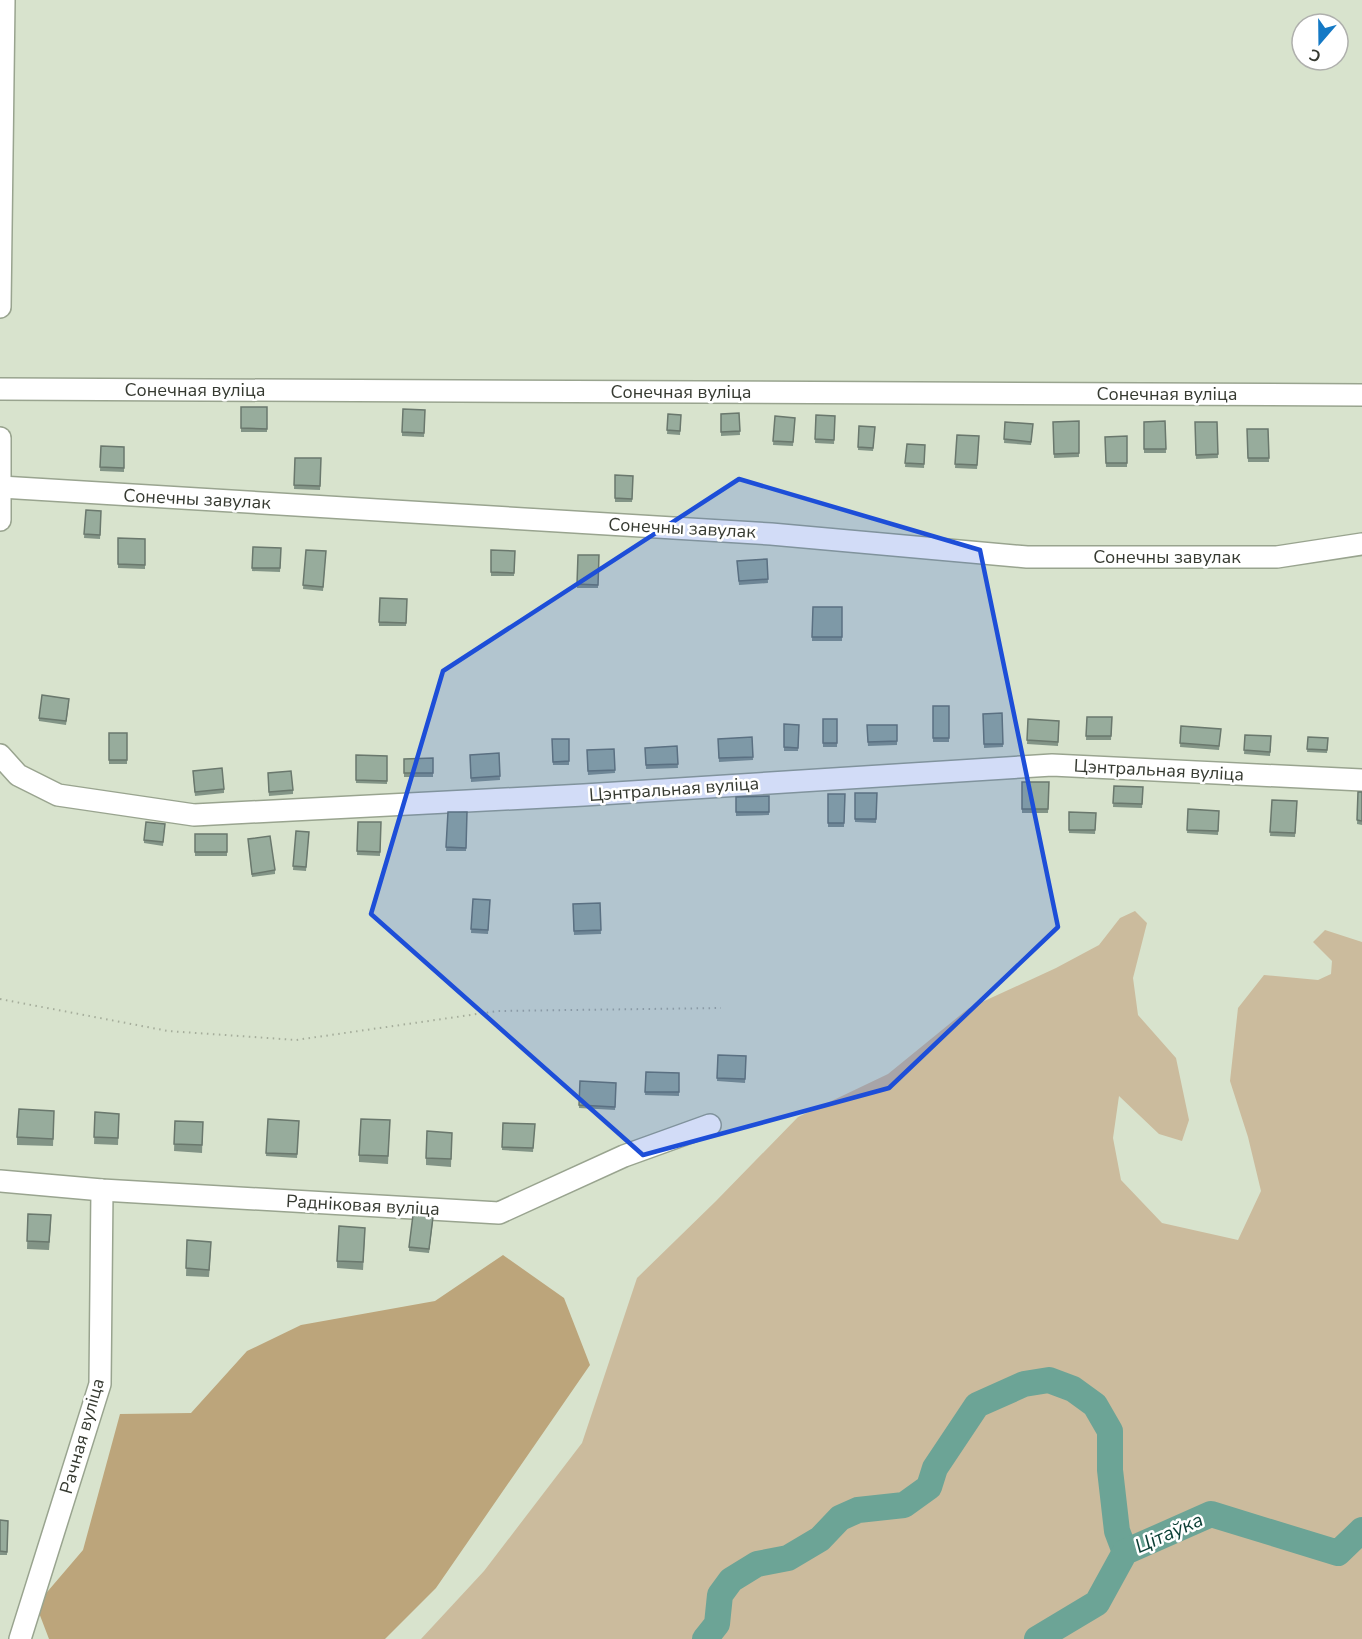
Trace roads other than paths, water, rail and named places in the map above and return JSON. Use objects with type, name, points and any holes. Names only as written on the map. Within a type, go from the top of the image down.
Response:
[{"type":"street","points":[[0,307],[4,0]]},
{"type":"street","name":"Сонечная вуліца","points":[[0,389],[1362,394]]},
{"type":"street","points":[[0,438],[0,520]]},
{"type":"street","name":"Сонечны завулак","points":[[1,487],[771,534],[1027,557],[1277,557],[1362,544]]},
{"type":"street","name":"Цэнтральная вуліца","points":[[0,756],[18,775],[58,795],[194,815],[584,795],[1052,765],[1362,780]]},
{"type":"street","name":"Радніковая вуліца","points":[[0,1181],[102,1190],[499,1213],[624,1156],[710,1125]]},
{"type":"street","name":"Рачная вуліца","points":[[20,1639],[100,1384],[102,1190]]},
{"type":"waterway","points":[[705,1639],[717,1624],[720,1595],[731,1580],[757,1564],[788,1558],[820,1539],[840,1518],[858,1510],[904,1505],[929,1487],[935,1468],[977,1405],[1024,1384],[1049,1380],[1073,1389],[1095,1405],[1110,1431],[1110,1470],[1117,1531],[1125,1552]]},
{"type":"waterway","name":"Цітаўка","points":[[1037,1639],[1097,1603],[1125,1552],[1211,1514],[1338,1553],[1362,1530]]}]
